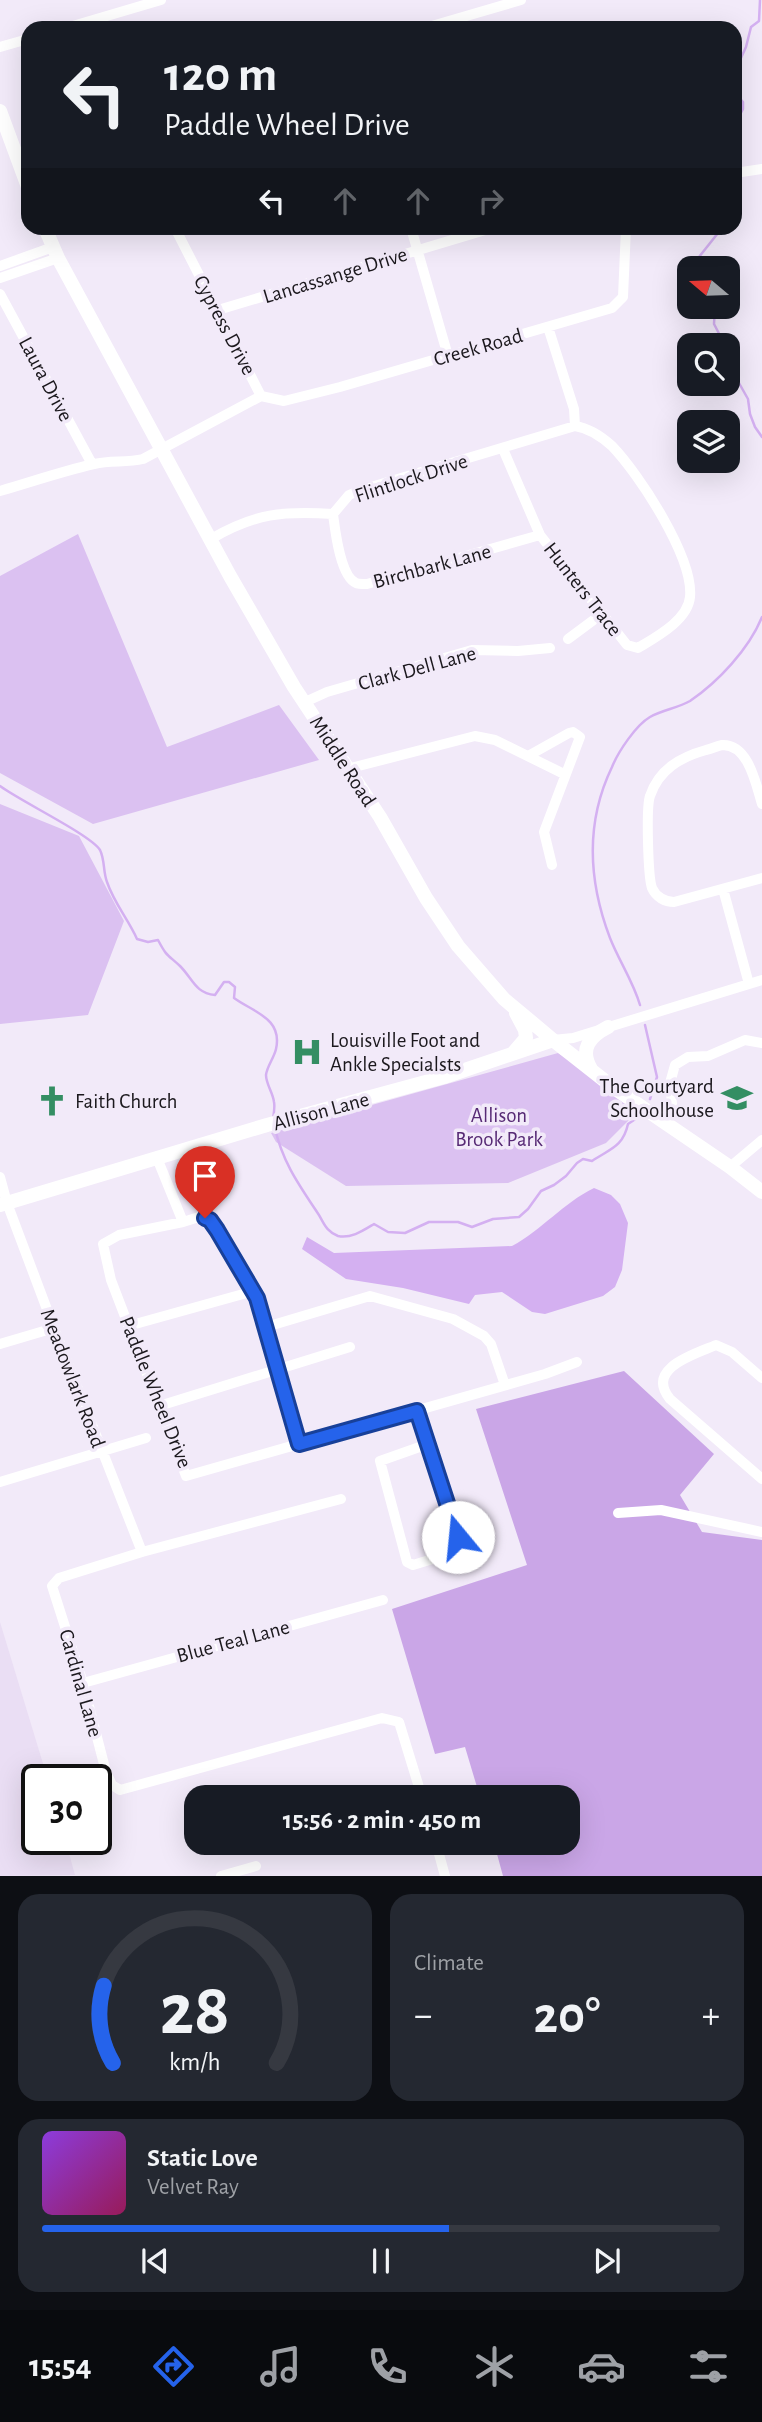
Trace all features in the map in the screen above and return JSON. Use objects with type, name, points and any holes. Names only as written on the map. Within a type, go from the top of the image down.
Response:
[{"type":"main road","points":[[0,111],[21,168]]},
{"type":"main road","name":"Middle Road","points":[[48,235],[160,449],[236,586],[305,702],[380,817],[426,898],[458,946],[483,977],[512,1006],[553,1040],[762,1192]]},
{"type":"main road","points":[[511,1054],[526,1038],[522,1020],[512,1006]]},
{"type":"main road","points":[[594,1072],[585,1052],[588,1041],[608,1027]]},
{"type":"main road","name":"Allison Lane","points":[[3,1204],[274,1123],[452,1075],[553,1040]]},
{"type":"street","points":[[90,21],[161,0]]},
{"type":"street","points":[[449,21],[521,0]]},
{"type":"street","points":[[0,47],[21,41]]},
{"type":"street","points":[[742,171],[762,169]]},
{"type":"street","name":"Cypress Drive","points":[[0,491],[92,464],[109,461],[128,463],[143,459],[261,396],[179,235]]},
{"type":"street","points":[[413,235],[448,356]]},
{"type":"street","name":"Lancassange Drive","points":[[218,310],[468,235]]},
{"type":"street","name":"Creek Road","points":[[261,396],[284,401],[612,308],[621,301],[626,235]]},
{"type":"street","points":[[0,266],[41,253],[56,253]]},
{"type":"street","points":[[0,278],[56,253]]},
{"type":"street","name":"Laura Drive","points":[[0,294],[92,464]]},
{"type":"street","points":[[548,327],[574,409],[575,426]]},
{"type":"street","name":"Hunters Trace","points":[[503,449],[540,535],[627,645],[638,648],[683,616],[691,597],[688,577],[674,537],[646,491],[612,447],[596,434],[575,426]]},
{"type":"street","name":"Flintlock Drive","points":[[211,539],[235,525],[262,516],[299,512],[333,514],[349,495],[361,490],[575,426]]},
{"type":"street","name":"Birchbark Lane","points":[[333,514],[338,550],[352,581],[357,584],[367,584],[540,535]]},
{"type":"street","points":[[568,639],[603,613]]},
{"type":"street","name":"Clark Dell Lane","points":[[305,702],[327,692],[472,650],[533,651],[550,648]]},
{"type":"street","points":[[528,756],[573,732],[580,740],[564,774],[544,832],[552,865]]},
{"type":"street","points":[[347,769],[475,736],[495,740],[564,774]]},
{"type":"street","points":[[762,804],[752,772],[737,750],[723,745],[677,760],[655,786],[649,802],[652,888],[664,901],[674,902],[762,878]]},
{"type":"street","points":[[723,889],[749,984]]},
{"type":"street","name":"Allison Lane","points":[[553,1040],[573,1038],[762,980]]},
{"type":"street","points":[[665,1123],[672,1104],[670,1083],[675,1065],[688,1057],[708,1056],[745,1040],[762,1043]]},
{"type":"street","points":[[730,1167],[762,1140]]},
{"type":"street","points":[[157,1158],[183,1222],[200,1217],[210,1220],[254,1291],[299,1444]]},
{"type":"street","name":"Meadowlark Road","points":[[0,1177],[3,1204],[142,1552]]},
{"type":"street","name":"Paddle Wheel Drive","points":[[183,1222],[119,1235],[103,1244],[110,1280],[186,1476],[417,1411],[577,1362]]},
{"type":"street","points":[[128,1326],[254,1291]]},
{"type":"street","points":[[266,1327],[370,1296],[453,1319],[484,1336],[491,1344],[505,1385]]},
{"type":"street","points":[[0,1344],[54,1328]]},
{"type":"street","points":[[762,1378],[732,1352],[716,1345],[675,1364],[664,1377],[663,1383],[664,1392],[670,1399],[762,1479]]},
{"type":"street","points":[[159,1406],[350,1347]]},
{"type":"street","points":[[417,1411],[428,1444],[456,1528],[457,1546],[452,1553],[414,1565],[407,1562],[380,1461],[428,1444]]},
{"type":"street","points":[[0,1482],[146,1438]]},
{"type":"street","name":"Cardinal Lane","points":[[341,1499],[142,1552],[59,1578],[53,1583],[107,1772],[113,1786],[120,1790],[382,1718],[399,1722],[418,1785]]},
{"type":"street","points":[[618,1513],[661,1510],[762,1532]]},
{"type":"street","name":"Blue Teal Lane","points":[[83,1683],[383,1600]]},
{"type":"street","points":[[439,1855],[444,1876]]},
{"type":"street","points":[[221,1876],[256,1866]]},
{"type":"shaded area","points":[[594,1188],[611,1195],[620,1204],[628,1223],[622,1270],[615,1287],[603,1296],[545,1314],[532,1312],[502,1292],[475,1295],[469,1304],[403,1288],[346,1279],[302,1249],[307,1237],[334,1253],[512,1246]]},
{"type":"shaded area","points":[[624,1371],[714,1454],[680,1495],[702,1532],[762,1540],[762,1876],[503,1876],[497,1855],[580,1855],[580,1785],[476,1785],[465,1747],[435,1754],[392,1609],[527,1565],[476,1409]]},
{"type":"shaded area","points":[[0,1622],[43,1764],[21,1764],[21,1855],[69,1855],[75,1875],[0,1876]]},
{"type":"green space","points":[[78,534],[167,747],[279,705],[319,760],[93,824],[0,773],[0,576]]},
{"type":"green space","points":[[0,804],[79,836],[124,921],[88,1015],[0,1024]]},
{"type":"green space","name":"Allison Brook Park","points":[[558,1053],[642,1107],[606,1143],[508,1183],[346,1186],[276,1142],[271,1133]]},
{"type":"waterway","points":[[742,56],[751,27],[759,21],[760,0]]},
{"type":"waterway","points":[[742,101],[742,111]]},
{"type":"waterway","points":[[700,256],[716,235]]},
{"type":"waterway","points":[[714,319],[719,333]]},
{"type":"waterway","points":[[740,385],[748,399],[755,427],[762,437]]},
{"type":"waterway","points":[[640,1005],[610,938],[597,895],[594,830],[603,788],[618,754],[639,726],[655,715],[690,701],[711,684],[741,653],[762,617]]},
{"type":"waterway","points":[[0,786],[83,836],[100,850],[110,890],[137,939],[148,942],[158,940],[163,950],[195,985],[208,994],[215,995],[224,982],[229,982],[235,987],[234,998],[271,1023],[277,1038],[266,1075],[274,1102],[273,1119]]},
{"type":"waterway","points":[[645,1025],[657,1077],[650,1099]]},
{"type":"waterway","points":[[275,1128],[287,1162],[327,1229],[343,1237],[374,1224],[388,1232],[405,1233],[429,1222],[458,1222],[472,1227],[493,1219],[519,1217],[541,1191],[566,1176],[577,1163],[583,1159],[592,1161],[615,1147],[623,1138],[628,1124],[640,1116]]},
{"type":"place","name":"Louisville Foot and Ankle Specialsts","points":[[307,1052]]},
{"type":"place","name":"The Courtyard Schoolhouse","points":[[737,1098]]},
{"type":"place","name":"Faith Church","points":[[52,1101]]},
{"type":"route","points":[[205,1218],[210,1220],[217,1230],[257,1298],[299,1444],[417,1411],[458,1537]]}]
